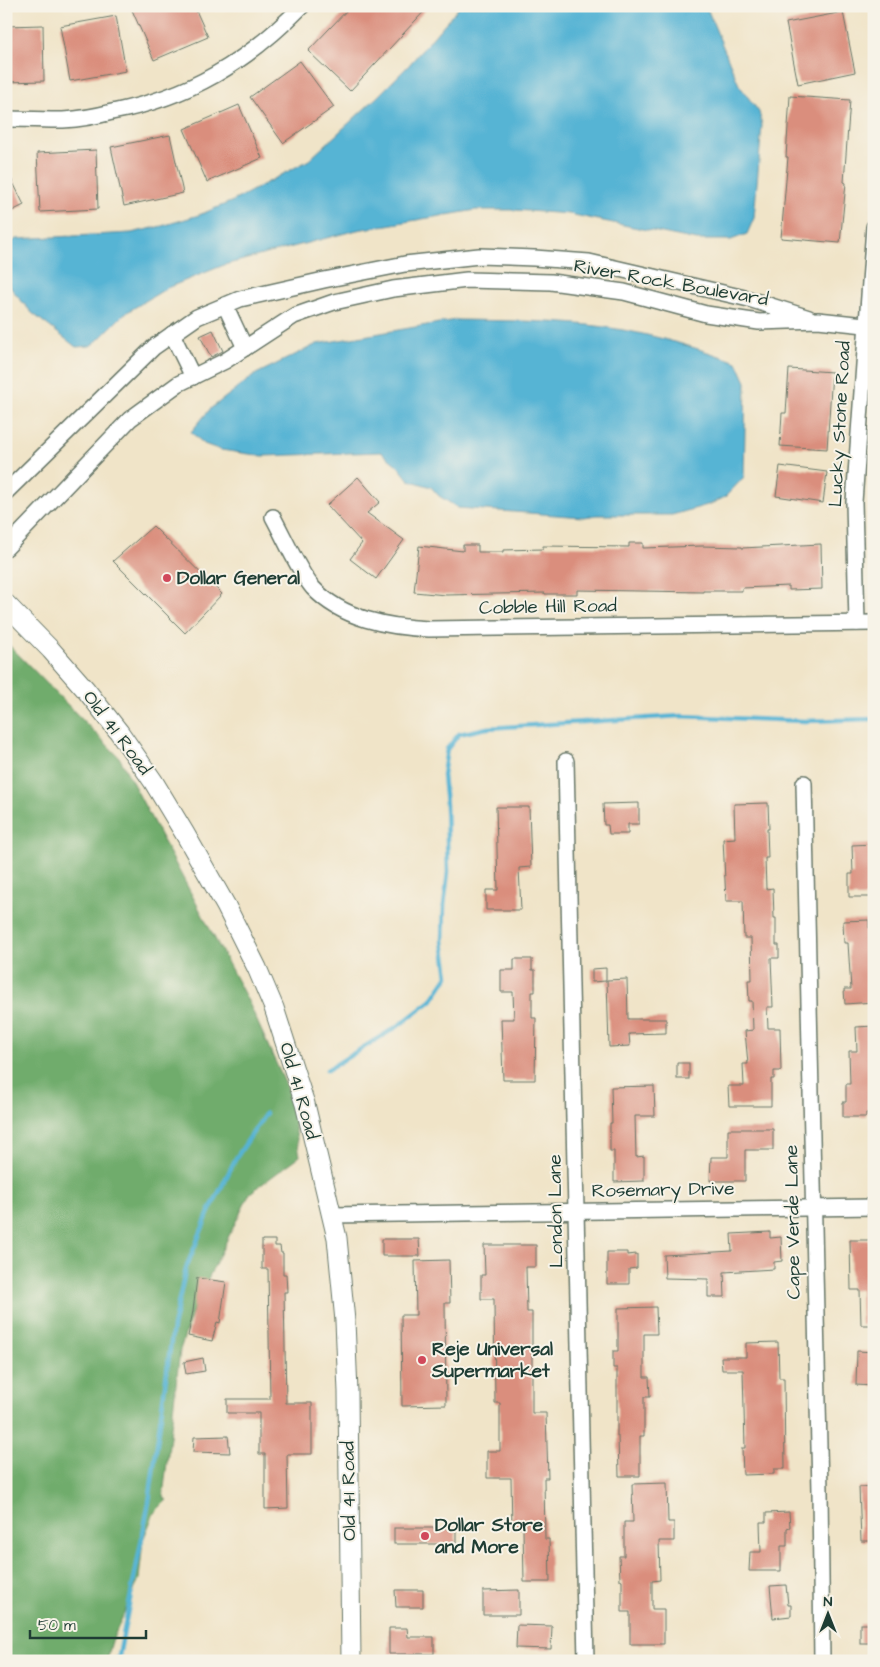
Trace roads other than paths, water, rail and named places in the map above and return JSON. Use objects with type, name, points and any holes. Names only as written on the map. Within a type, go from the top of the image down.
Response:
[{"type":"street","points":[[6,118],[73,119],[136,108],[162,100],[190,89],[236,63],[282,27],[302,6]]},
{"type":"street","name":"Lucky Stone Road","points":[[857,623],[854,502],[870,326],[874,226]]},
{"type":"street","name":"River Rock Boulevard","points":[[6,492],[154,347],[197,317],[240,298],[405,264],[479,256],[589,262],[750,298],[818,320]]},
{"type":"street","name":"River Rock Boulevard","points":[[6,548],[130,419],[178,384],[225,361],[294,316],[334,302],[393,289],[467,280],[551,282],[624,292],[706,314],[760,322],[818,320],[870,326]]},
{"type":"street","points":[[225,305],[245,348]]},
{"type":"street","points":[[172,334],[193,377]]},
{"type":"street","name":"Cobble Hill Road","points":[[273,517],[312,586],[326,599],[344,610],[382,624],[429,629],[874,623]]},
{"type":"street","name":"Old 41 Road","points":[[6,604],[51,650],[86,690],[153,781],[226,906],[274,1008],[305,1104],[337,1238],[345,1321],[348,1392],[351,1661]]},
{"type":"street","name":"London Lane","points":[[566,761],[586,1661]]},
{"type":"street","name":"Cape Verde Lane","points":[[804,783],[822,1661]]},
{"type":"street","name":"Rosemary Drive","points":[[332,1215],[874,1207]]},
{"type":"water","points":[[460,6],[706,6],[739,85],[759,112],[762,125],[754,218],[747,234],[731,240],[697,240],[569,214],[515,210],[476,210],[357,230],[224,265],[167,288],[124,314],[90,346],[76,347],[32,313],[13,291],[6,279],[6,247],[16,239],[131,233],[162,226],[199,215],[233,201],[309,160],[409,65]]},
{"type":"water","points":[[456,320],[582,324],[603,327],[666,340],[737,362],[746,382],[744,477],[725,497],[711,504],[672,515],[597,515],[584,517],[458,508],[439,496],[431,487],[409,480],[398,466],[381,452],[263,456],[221,450],[204,444],[191,432],[210,409],[256,374],[317,344]]},
{"type":"waterway","points":[[327,1070],[398,1026],[431,1001],[448,976],[443,941],[444,905],[448,872],[443,775],[447,749],[459,734],[487,728],[681,716],[804,721],[874,719]]},
{"type":"waterway","points":[[118,1661],[149,1502],[173,1327],[186,1268],[209,1212],[236,1158],[266,1113]]},
{"type":"place","name":"Dollar General","points":[[167,578]]},
{"type":"place","name":"Reje Universal Supermarket","points":[[422,1360]]},
{"type":"place","name":"Dollar Store and More","points":[[425,1536]]}]
